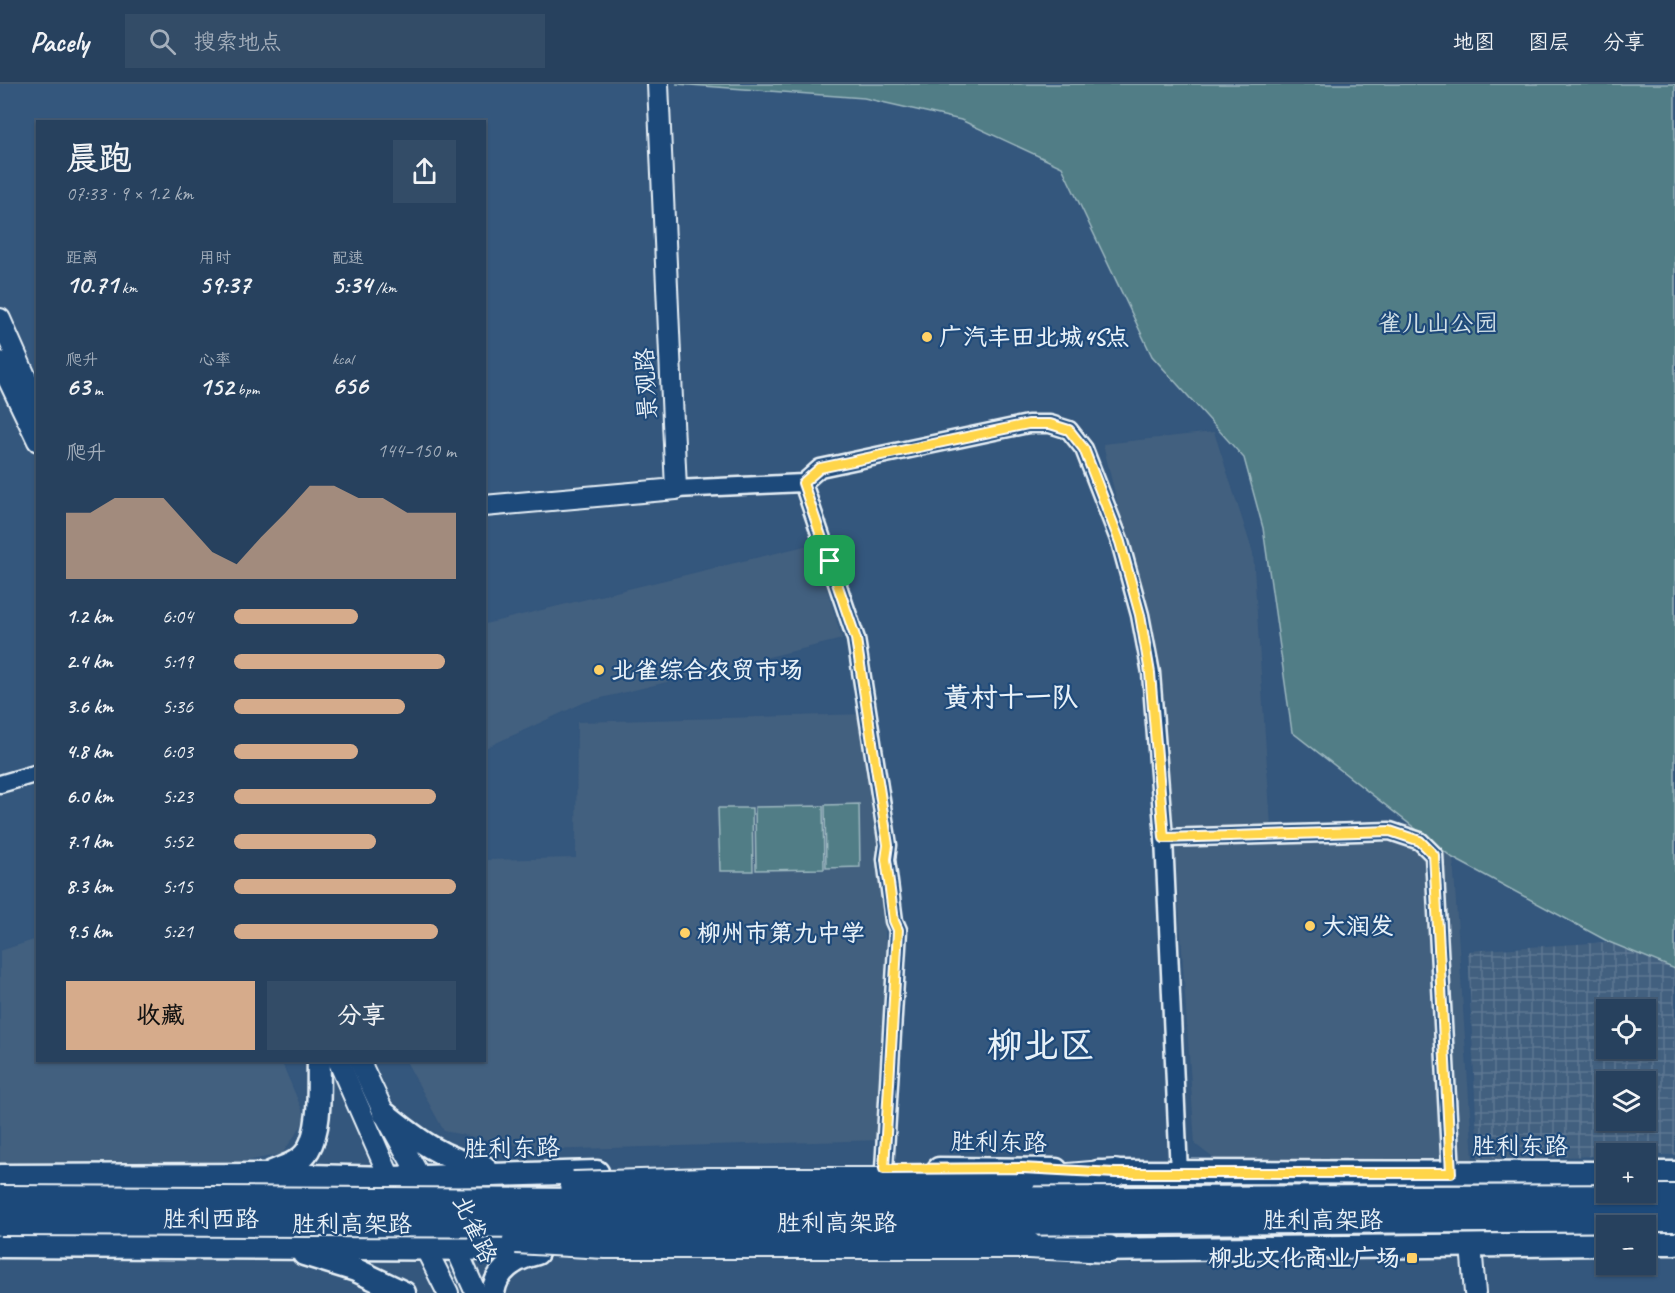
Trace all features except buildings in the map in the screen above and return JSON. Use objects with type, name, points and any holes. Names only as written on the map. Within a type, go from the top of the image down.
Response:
[{"type":"main road","points":[[268,1174],[296,1162],[308,1150],[315,1127],[319,1062]]},
{"type":"main road","points":[[384,1113],[434,1151],[471,1165],[524,1173]]},
{"type":"main road","name":"胜利东路","points":[[390,1178],[524,1173],[558,1175],[714,1168],[1022,1168],[1115,1173],[1596,1173]]},
{"type":"main road","points":[[381,1213],[467,1191],[574,1185],[707,1181],[1023,1181],[1115,1173]]},
{"type":"main road","points":[[1656,1173],[1675,1173]]},
{"type":"main road","name":"胜利西路","points":[[0,1176],[268,1174],[390,1178]]},
{"type":"main road","name":"胜利高架路","points":[[0,1222],[381,1213],[1675,1198]]},
{"type":"main road","name":"胜利高架路","points":[[0,1199],[381,1213],[1675,1218]]},
{"type":"main road","points":[[381,1213],[525,1241],[605,1245],[1028,1245],[1109,1249],[1596,1244]]},
{"type":"main road","points":[[1656,1243],[1675,1243]]},
{"type":"main road","name":"胜利西路","points":[[0,1246],[427,1247],[457,1249]]},
{"type":"main road","points":[[279,1247],[356,1270],[404,1293]]},
{"type":"main road","points":[[457,1249],[1025,1256],[1109,1249]]},
{"type":"main road","points":[[493,1293],[499,1274],[520,1257],[551,1249]]},
{"type":"street","name":"景观路","points":[[658,84],[676,489]]},
{"type":"street","points":[[0,320],[36,401]]},
{"type":"street","points":[[0,362],[36,437]]},
{"type":"street","points":[[486,506],[676,489],[803,483],[820,468],[1028,424],[1050,424],[1069,430],[1084,449],[1099,482],[1120,542],[1140,615],[1150,673],[1164,838],[1179,1173]]},
{"type":"street","points":[[803,483],[856,639],[888,845],[886,859],[894,921],[898,930],[884,1169]]},
{"type":"street","points":[[0,784],[36,774]]},
{"type":"street","points":[[1164,838],[1390,831],[1420,841],[1434,855],[1451,1173]]},
{"type":"street","points":[[339,1062],[390,1178],[427,1247],[448,1293]]},
{"type":"street","name":"北雀路","points":[[360,1062],[384,1113],[421,1177],[476,1293]]},
{"type":"street","points":[[1471,1245],[1475,1293]]},
{"type":"shaded area","points":[[1214,432],[1253,553],[1271,827],[1409,824],[1453,858],[1473,1160],[1221,1164],[1195,1144],[1174,830],[1150,638],[1103,444]]},
{"type":"shaded area","name":"北雀综合农贸市场","points":[[813,544],[842,639],[585,702],[486,748],[486,624]]},
{"type":"shaded area","name":"柳州市第九中学","points":[[867,714],[891,1006],[881,1140],[541,1150],[444,1131],[407,1062],[486,1062],[486,860],[576,858],[577,722]]},
{"type":"shaded area","points":[[36,939],[36,1062],[281,1062],[306,1119],[282,1154],[241,1162],[0,1163],[0,951]]},
{"type":"shaded area","points":[[1609,942],[1675,969],[1675,1155],[1656,1155],[1656,1143],[1596,1143],[1596,1156],[1478,1158],[1468,951]]},
{"type":"green space","name":"雀儿山公园","points":[[676,84],[1675,84],[1675,969],[1609,942],[1453,858],[1292,732],[1263,528],[1244,458],[1152,356],[1062,167],[961,120],[864,98]]},
{"type":"green space","points":[[859,804],[860,867],[826,868],[825,805]]},
{"type":"green space","points":[[823,806],[824,869],[756,870],[755,807]]},
{"type":"green space","points":[[718,808],[752,808],[753,871],[720,871]]},
{"type":"place","name":"广汽丰田北城4S点","points":[[927,337]]},
{"type":"place","name":"北雀综合农贸市场","points":[[599,670]]},
{"type":"place","name":"大润发","points":[[1310,926]]},
{"type":"place","name":"柳州市第九中学","points":[[685,933]]},
{"type":"place","name":"柳北文化商业广场","points":[[1412,1258]]},
{"type":"district","name":"黄村十一队","points":[[1011,697]]},
{"type":"district","name":"柳北区","points":[[1041,1044]]},
{"type":"route","points":[[1028,424],[1050,424],[1069,430],[1084,449],[1099,482],[1120,542],[1140,615],[1150,673],[1164,838],[1390,831],[1420,841],[1434,855],[1451,1173],[1115,1173],[1022,1168],[884,1169],[898,930],[894,921],[886,859],[888,845],[856,639],[830,561],[803,483],[820,468],[1028,424]]}]
